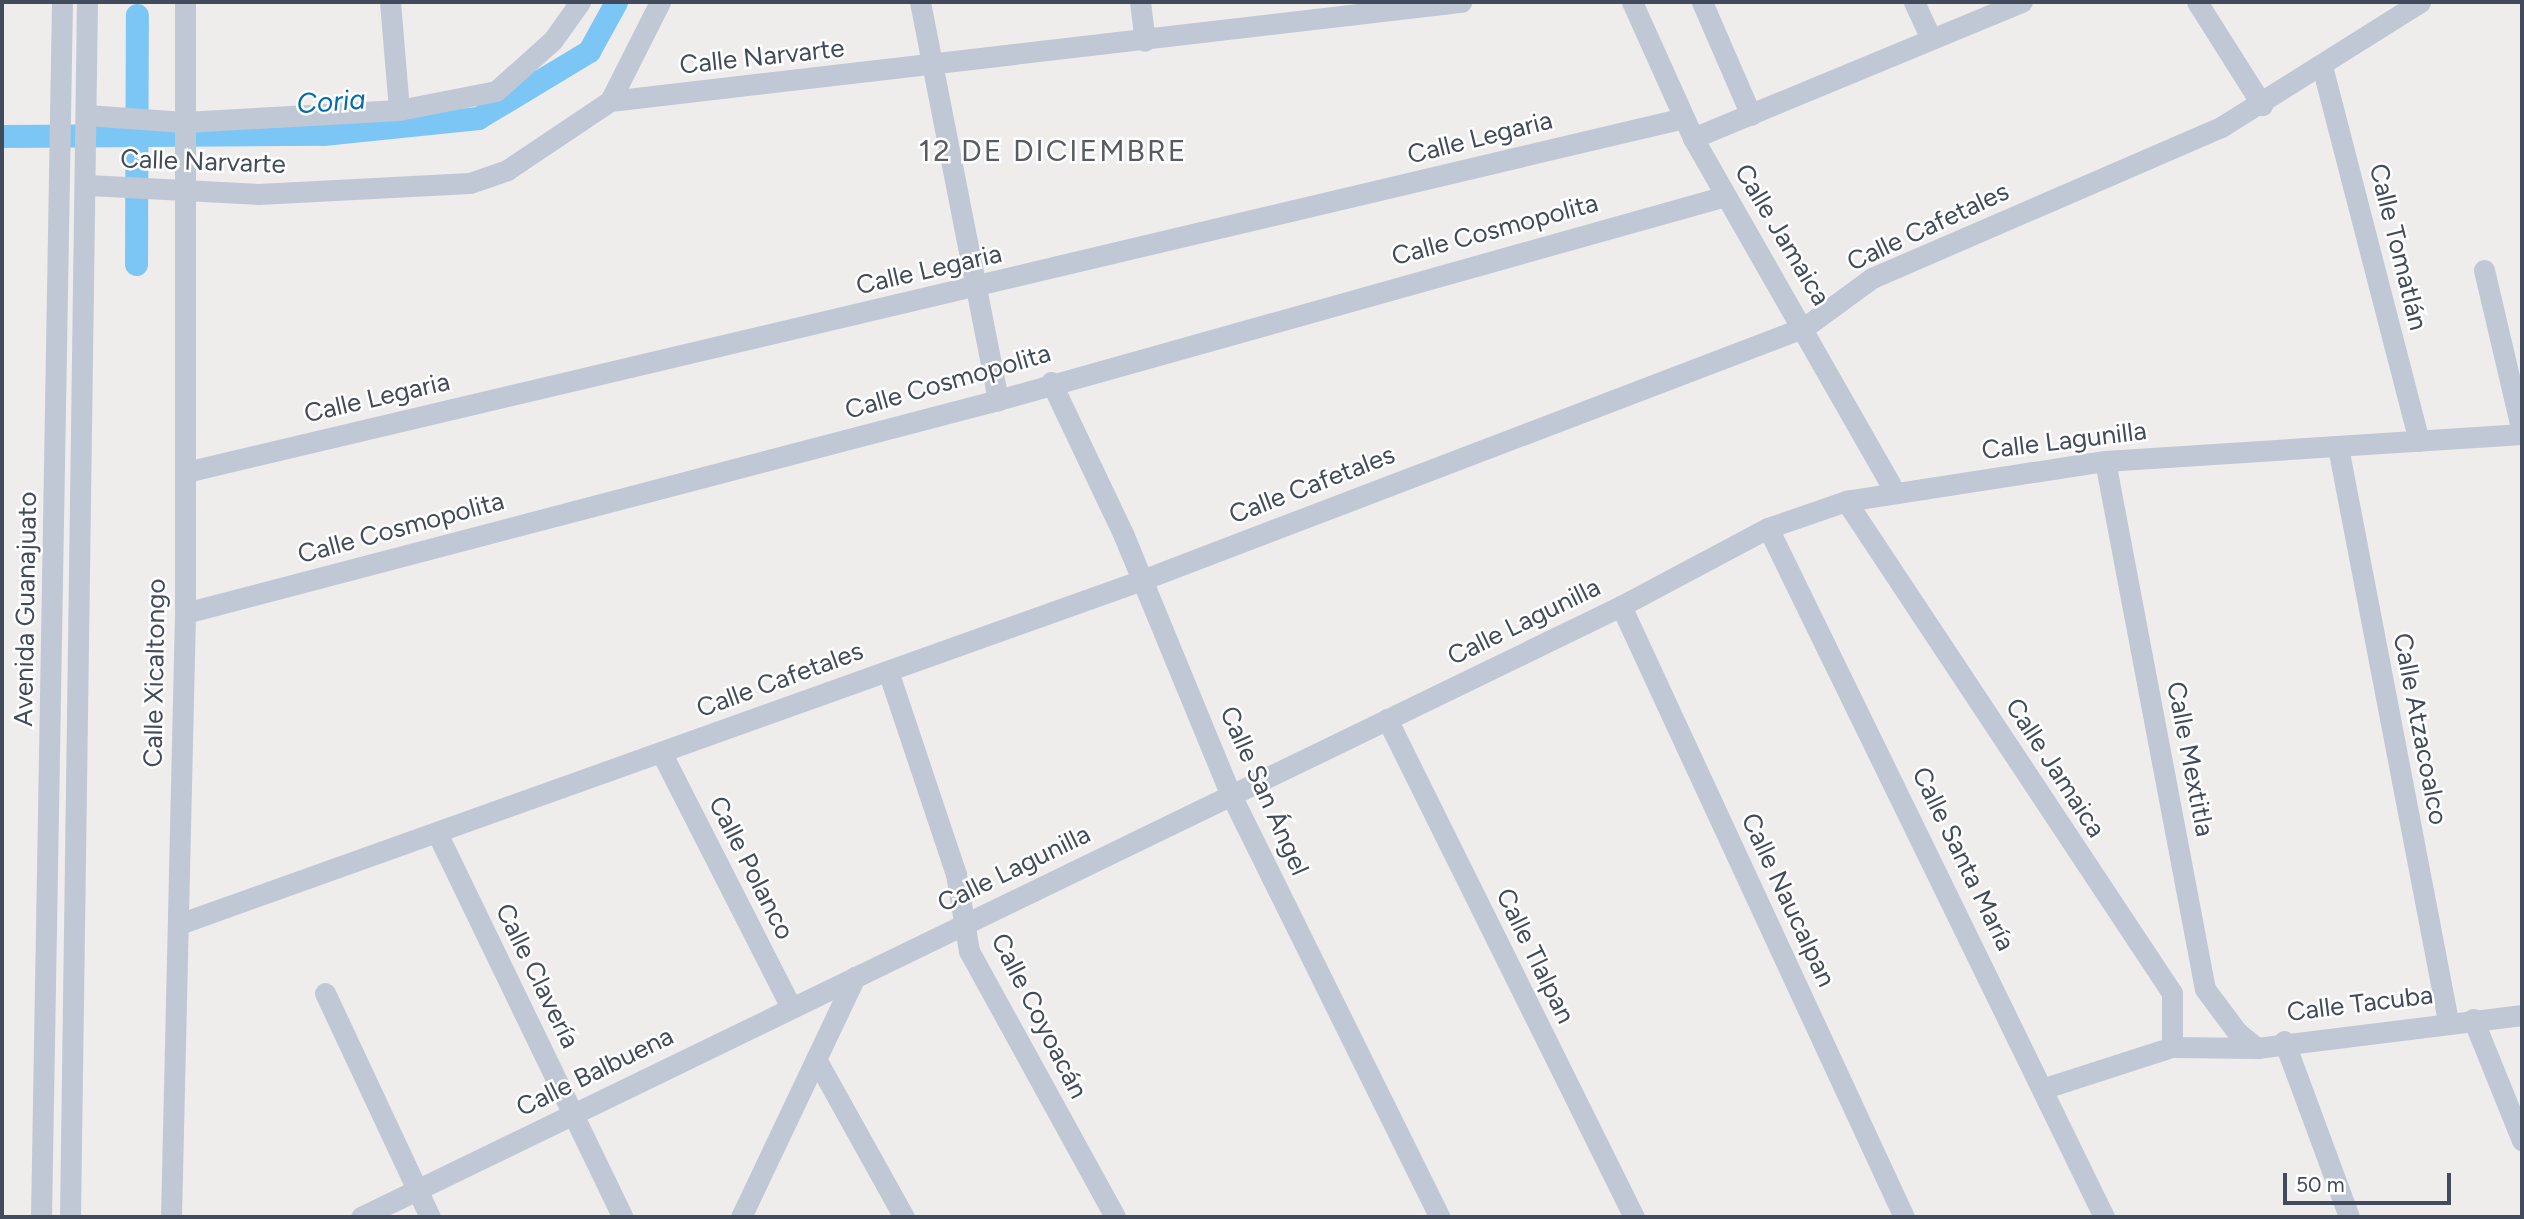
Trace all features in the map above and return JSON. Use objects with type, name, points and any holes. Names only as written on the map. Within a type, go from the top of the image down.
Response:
[{"type":"street","name":"Avenida Guanajuato","points":[[40,1217],[64,160],[62,2]]},
{"type":"street","name":"Avenida Guanajuato","points":[[70,1217],[88,182],[87,2]]},
{"type":"street","name":"Calle Xicaltongo","points":[[171,1217],[185,613],[186,472],[179,124],[185,2]]},
{"type":"street","points":[[390,2],[399,110]]},
{"type":"street","name":"Calle Narvarte","points":[[87,120],[117,118],[179,124],[399,110],[496,91],[554,40],[580,2]]},
{"type":"street","points":[[610,101],[660,2]]},
{"type":"street","points":[[920,2],[929,66],[979,287],[998,400]]},
{"type":"street","points":[[1140,2],[1145,41]]},
{"type":"street","name":"Calle Narvarte","points":[[88,182],[116,186],[372,192],[470,183],[507,170],[610,101],[1145,41],[1323,10],[1461,2]]},
{"type":"street","name":"Calle Jamaica","points":[[1632,2],[1683,118],[1724,196],[1805,327],[1895,492]]},
{"type":"street","points":[[1702,2],[1751,116]]},
{"type":"street","points":[[1914,2],[1931,38]]},
{"type":"street","points":[[1693,138],[2022,2]]},
{"type":"street","points":[[2197,2],[2262,105]]},
{"type":"street","name":"Calle Cafetales","points":[[179,924],[438,835],[1142,580],[1805,327],[1872,278],[2262,105],[2420,2]]},
{"type":"street","name":"Calle Tomatlán","points":[[2322,66],[2419,441]]},
{"type":"street","name":"Calle Legaria","points":[[186,472],[979,287],[1683,118]]},
{"type":"street","name":"Calle Cosmopolita","points":[[185,613],[998,400],[1051,382],[1724,196]]},
{"type":"street","points":[[2484,270],[2522,433]]},
{"type":"street","name":"Calle San Ángel","points":[[1051,382],[1142,580],[1231,795],[1440,1217]]},
{"type":"street","name":"Calle Lagunilla","points":[[855,977],[1621,606],[1768,528],[1846,501],[2105,461],[2522,433]]},
{"type":"street","name":"Calle Atzacoalco","points":[[2337,447],[2448,1021]]},
{"type":"street","name":"Calle Mextitla","points":[[2105,461],[2205,989],[2236,1032],[2257,1048]]},
{"type":"street","name":"Calle Jamaica","points":[[1846,501],[2172,993]]},
{"type":"street","name":"Calle Santa María","points":[[1768,528],[2045,1088],[2104,1217]]},
{"type":"street","name":"Calle Naucalpan","points":[[1621,606],[1904,1217]]},
{"type":"street","name":"Calle Coyoacán","points":[[888,671],[956,874],[969,951],[1115,1217]]},
{"type":"street","name":"Calle Tlalpan","points":[[1387,719],[1634,1217]]},
{"type":"street","name":"Calle Polanco","points":[[662,754],[791,1007]]},
{"type":"street","name":"Calle Clavería","points":[[438,835],[623,1217]]},
{"type":"street","points":[[741,1217],[855,977]]},
{"type":"street","name":"Calle Balbuena","points":[[361,1217],[855,977]]},
{"type":"street","points":[[2045,1088],[2172,1047],[2172,993],[2190,982],[2205,989]]},
{"type":"street","points":[[325,993],[430,1217]]},
{"type":"street","name":"Calle Tacuba","points":[[2172,1047],[2204,1050],[2257,1048],[2284,1041],[2473,1018],[2522,1015]]},
{"type":"street","points":[[2473,1018],[2522,1140]]},
{"type":"street","points":[[2284,1041],[2349,1217]]},
{"type":"street","points":[[816,1059],[904,1217]]},
{"type":"waterway","name":"Coria","points":[[2,136],[323,134],[478,118],[589,51],[616,2]]},
{"type":"waterway","points":[[136,264],[137,15]]},
{"type":"district","name":"12 DE DICIEMBRE","points":[[1053,151]]}]
